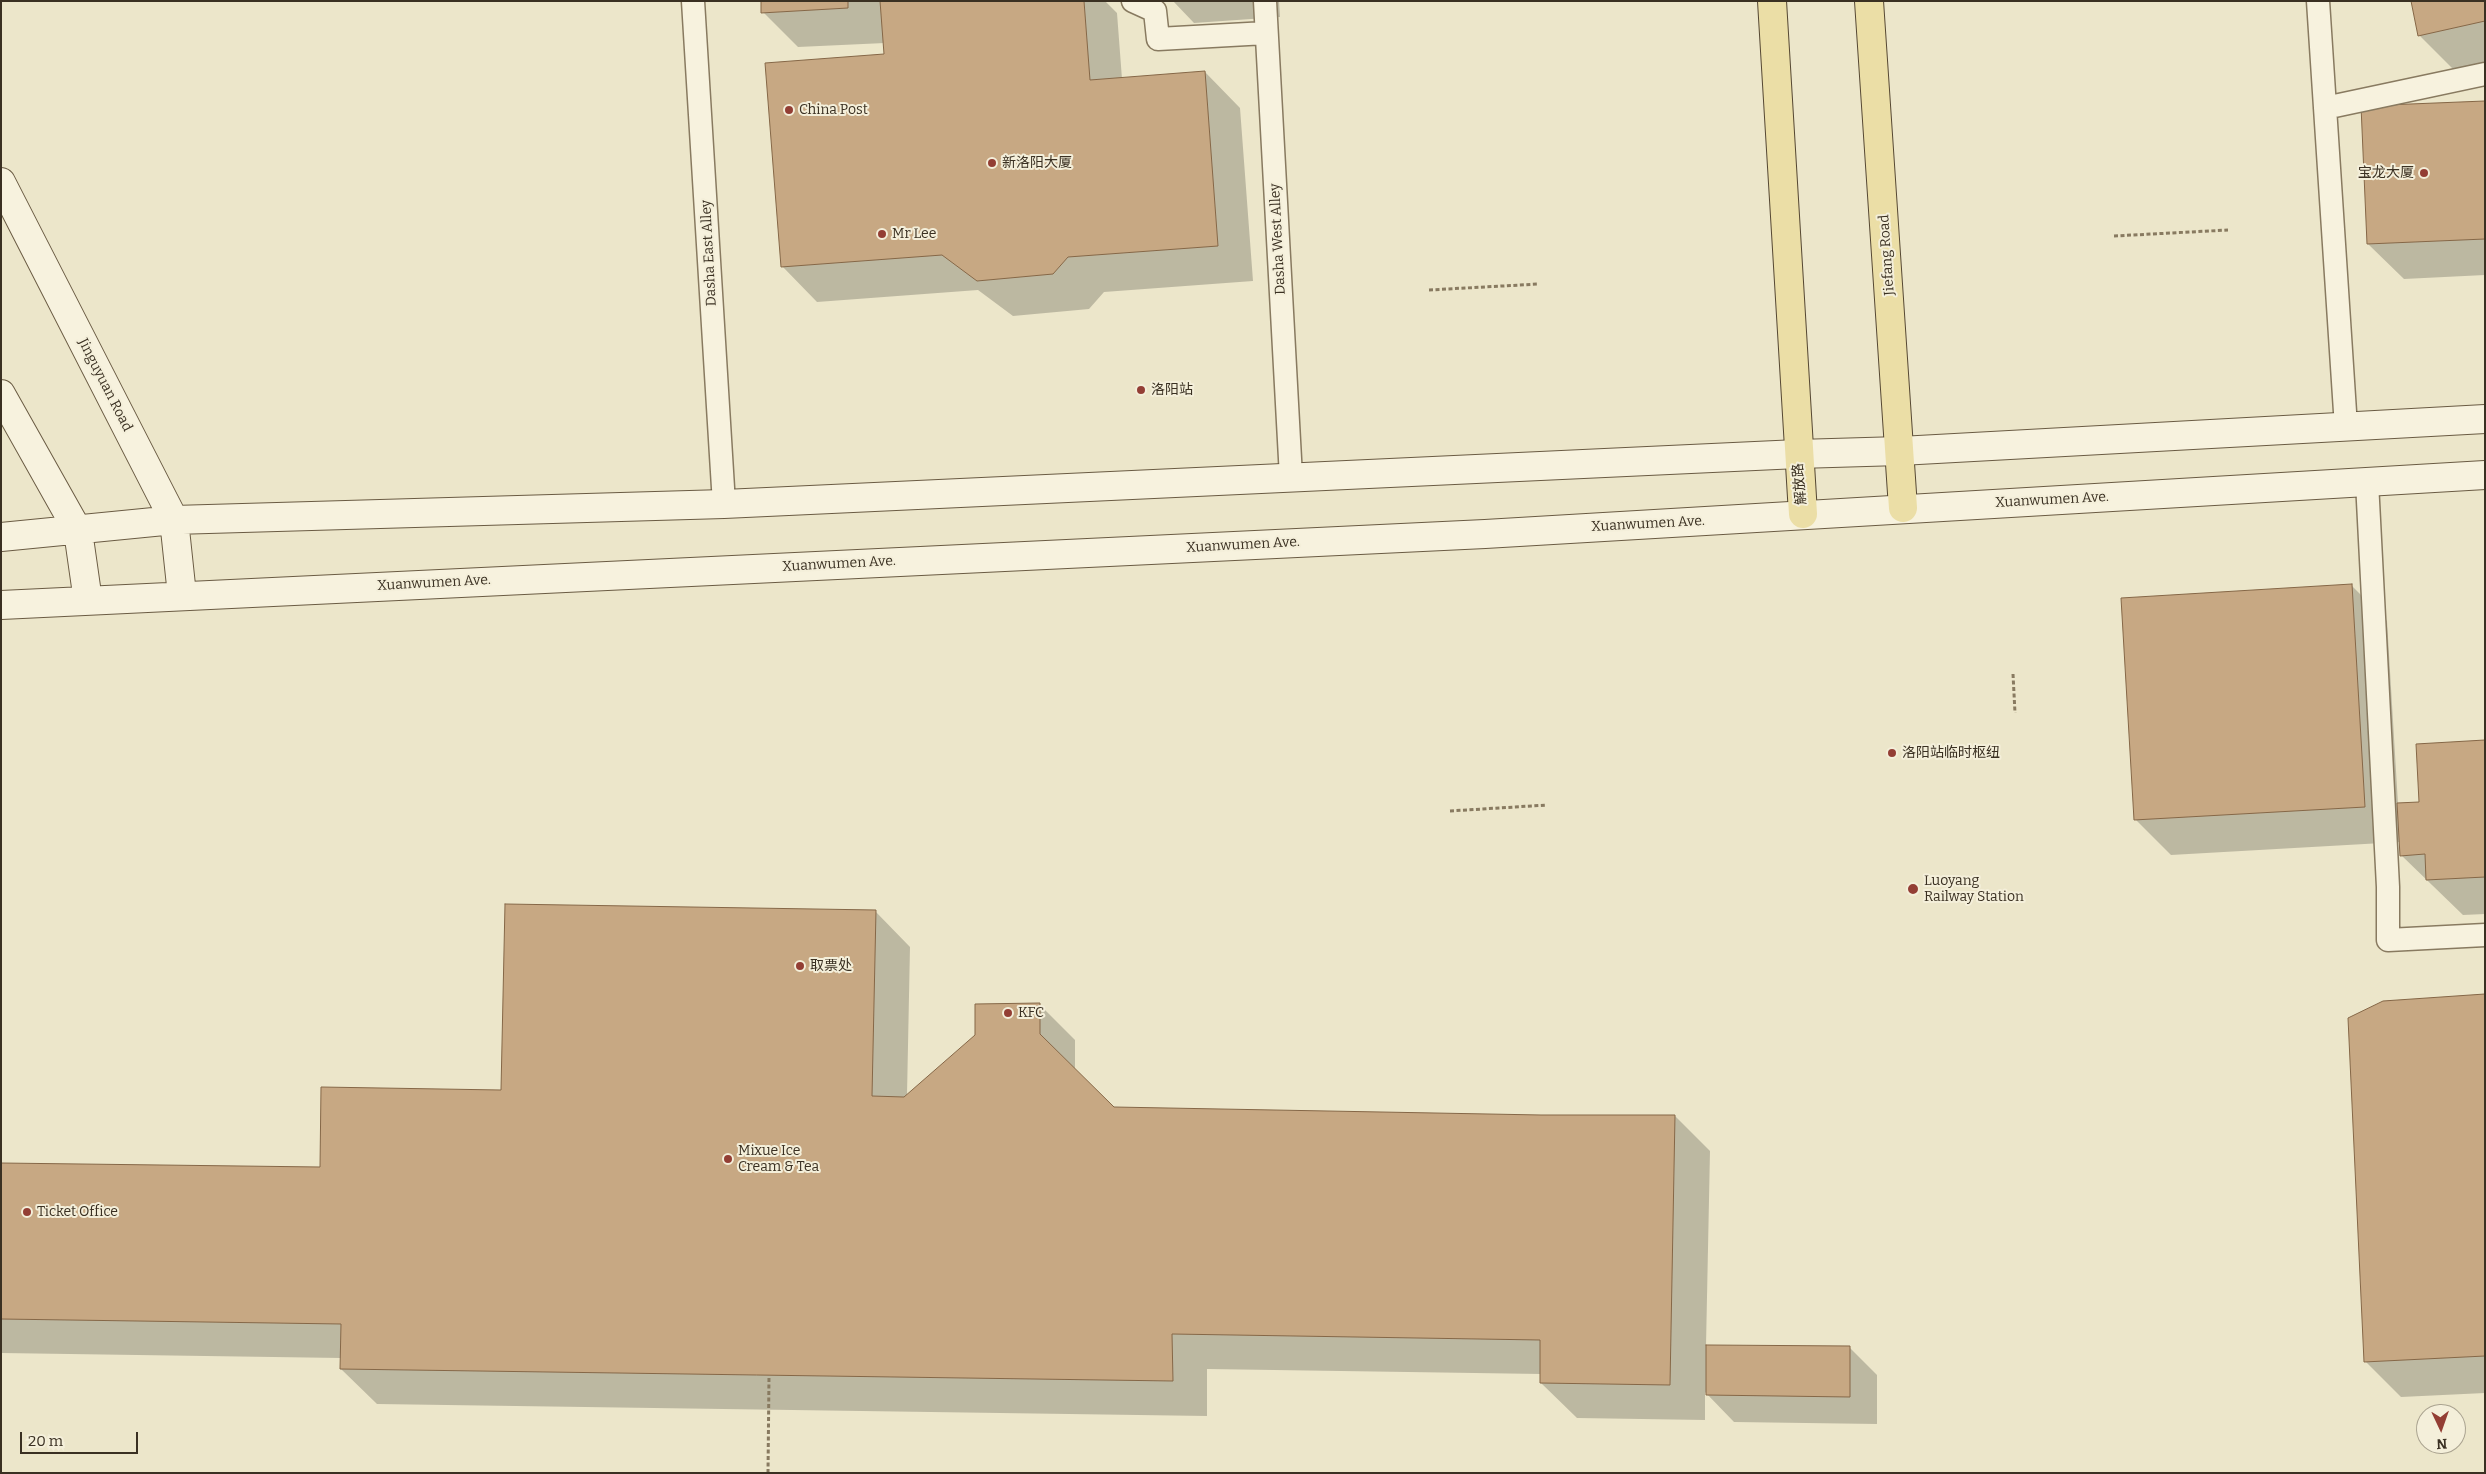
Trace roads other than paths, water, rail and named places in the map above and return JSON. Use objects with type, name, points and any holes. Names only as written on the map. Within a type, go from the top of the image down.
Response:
[{"type":"main road","points":[[1772,1],[1798,454]]},
{"type":"main road","name":"Jiefang Road","points":[[1869,1],[1903,508]]},
{"type":"main road","name":"Jinguyuan Road","points":[[1,182],[174,520],[182,595]]},
{"type":"main road","points":[[1,394],[78,530],[88,601]]},
{"type":"main road","points":[[1,537],[174,520],[724,504],[1798,454],[1900,451],[2485,419]]},
{"type":"main road","name":"解放路","points":[[1798,454],[1802,514]]},
{"type":"main road","name":"Xuanwumen Ave.","points":[[1,605],[1465,534],[2485,475]]},
{"type":"lane","name":"Dasha East Alley","points":[[693,1],[724,504]]},
{"type":"lane","points":[[1133,1],[1155,11],[1158,39],[1266,33]]},
{"type":"lane","name":"Dasha West Alley","points":[[1265,1],[1291,478]]},
{"type":"lane","points":[[2318,1],[2346,427]]},
{"type":"lane","points":[[2325,108],[2485,74]]},
{"type":"lane","points":[[2368,482],[2388,887],[2388,940],[2485,935]]},
{"type":"place","name":"China Post","points":[[789,110]]},
{"type":"place","name":"新洛阳大厦","points":[[992,163]]},
{"type":"place","name":"宝龙大厦","points":[[2424,173]]},
{"type":"place","name":"Mr Lee","points":[[882,234]]},
{"type":"place","name":"洛阳站","points":[[1141,390]]},
{"type":"place","name":"洛阳站临时枢纽","points":[[1892,753]]},
{"type":"place","name":"Luoyang Railway Station","points":[[1913,889]]},
{"type":"place","name":"取票处","points":[[800,966]]},
{"type":"place","name":"KFC","points":[[1008,1013]]},
{"type":"place","name":"Mixue Ice Cream & Tea","points":[[728,1159]]},
{"type":"place","name":"Ticket Office","points":[[27,1212]]}]
